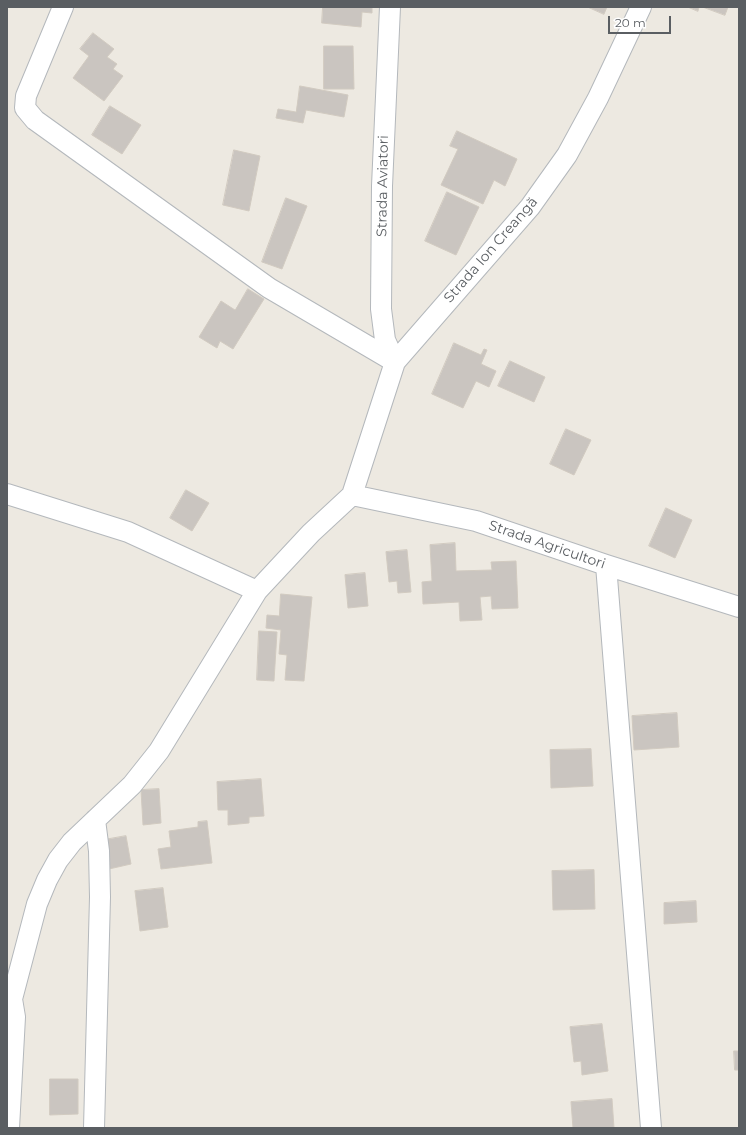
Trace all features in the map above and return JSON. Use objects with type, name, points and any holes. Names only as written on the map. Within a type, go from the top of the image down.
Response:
[{"type":"street","points":[[63,7],[26,96],[26,108],[35,120],[269,288],[395,362]]},
{"type":"street","name":"Strada Aviatori","points":[[390,7],[383,178],[381,309],[385,340],[395,362]]},
{"type":"street","name":"Strada Ion Creangă","points":[[352,495],[395,362],[530,207],[567,155],[598,98],[641,7]]},
{"type":"street","points":[[7,494],[128,532],[257,591]]},
{"type":"street","points":[[9,1128],[15,1018],[9,999],[38,904],[47,880],[58,860],[72,842],[132,785],[159,751],[257,591],[312,533],[352,495]]},
{"type":"street","name":"Strada Agricultori","points":[[352,495],[476,521],[606,565],[739,606]]},
{"type":"street","points":[[606,565],[651,1128]]},
{"type":"street","points":[[94,820],[99,851],[100,897],[94,1128]]},
{"type":"building","points":[[323,7],[372,7],[372,13],[362,12],[361,27],[322,23]]},
{"type":"building","points":[[588,7],[607,7],[604,14]]},
{"type":"building","points":[[688,7],[699,7],[698,11]]},
{"type":"building","points":[[703,7],[728,7],[725,15]]},
{"type":"building","points":[[93,33],[114,49],[107,57],[117,64],[113,69],[123,76],[104,101],[73,78],[89,56],[80,49]]},
{"type":"building","points":[[324,46],[353,46],[354,89],[324,89]]},
{"type":"building","points":[[300,86],[348,95],[344,117],[306,110],[303,123],[276,118],[278,109],[296,112]]},
{"type":"building","points":[[110,106],[141,125],[122,154],[92,135]]},
{"type":"building","points":[[457,131],[517,159],[505,186],[494,180],[483,204],[441,185],[458,149],[450,146]]},
{"type":"building","points":[[234,150],[260,156],[249,211],[223,205]]},
{"type":"building","points":[[447,192],[479,207],[456,255],[425,241]]},
{"type":"building","points":[[286,198],[307,206],[282,269],[262,262]]},
{"type":"building","points":[[248,289],[264,299],[233,349],[220,341],[217,348],[199,337],[221,301],[235,310]]},
{"type":"building","points":[[454,343],[481,355],[484,349],[487,350],[481,364],[496,371],[489,387],[476,381],[463,408],[432,394]]},
{"type":"building","points":[[510,361],[545,377],[534,402],[498,386]]},
{"type":"building","points":[[566,429],[591,440],[574,475],[550,464]]},
{"type":"building","points":[[186,490],[209,503],[192,531],[170,518]]},
{"type":"building","points":[[666,508],[692,520],[675,558],[649,546]]},
{"type":"building","points":[[455,543],[456,571],[492,570],[491,562],[516,561],[518,608],[492,609],[491,596],[480,597],[482,620],[460,621],[459,602],[423,604],[422,582],[432,581],[430,545]]},
{"type":"building","points":[[407,550],[411,592],[398,593],[397,581],[389,582],[386,552]]},
{"type":"building","points":[[365,573],[368,606],[348,608],[345,575]]},
{"type":"building","points":[[281,594],[312,597],[304,681],[285,680],[287,655],[279,654],[281,630],[266,628],[267,615],[279,616]]},
{"type":"building","points":[[259,631],[277,632],[274,681],[257,680]]},
{"type":"building","points":[[677,713],[679,747],[634,750],[632,716]]},
{"type":"building","points":[[591,749],[593,786],[551,788],[550,750]]},
{"type":"building","points":[[261,779],[264,816],[249,817],[249,823],[228,825],[228,810],[218,810],[217,782]]},
{"type":"building","points":[[159,789],[161,823],[143,825],[141,790]]},
{"type":"building","points":[[207,821],[212,863],[161,869],[158,849],[171,847],[169,831],[198,827],[198,822]]},
{"type":"building","points":[[126,836],[131,864],[109,869],[104,840]]},
{"type":"building","points":[[594,870],[595,909],[553,910],[552,871]]},
{"type":"building","points":[[163,888],[168,927],[140,931],[135,891]]},
{"type":"building","points":[[696,901],[697,922],[664,924],[664,903]]},
{"type":"building","points":[[602,1024],[608,1071],[582,1075],[581,1061],[574,1062],[570,1027]]},
{"type":"building","points":[[734,1051],[739,1051],[739,1070],[735,1070]]},
{"type":"building","points":[[50,1079],[78,1079],[78,1114],[50,1115]]},
{"type":"building","points":[[612,1099],[614,1128],[573,1128],[571,1102]]}]
